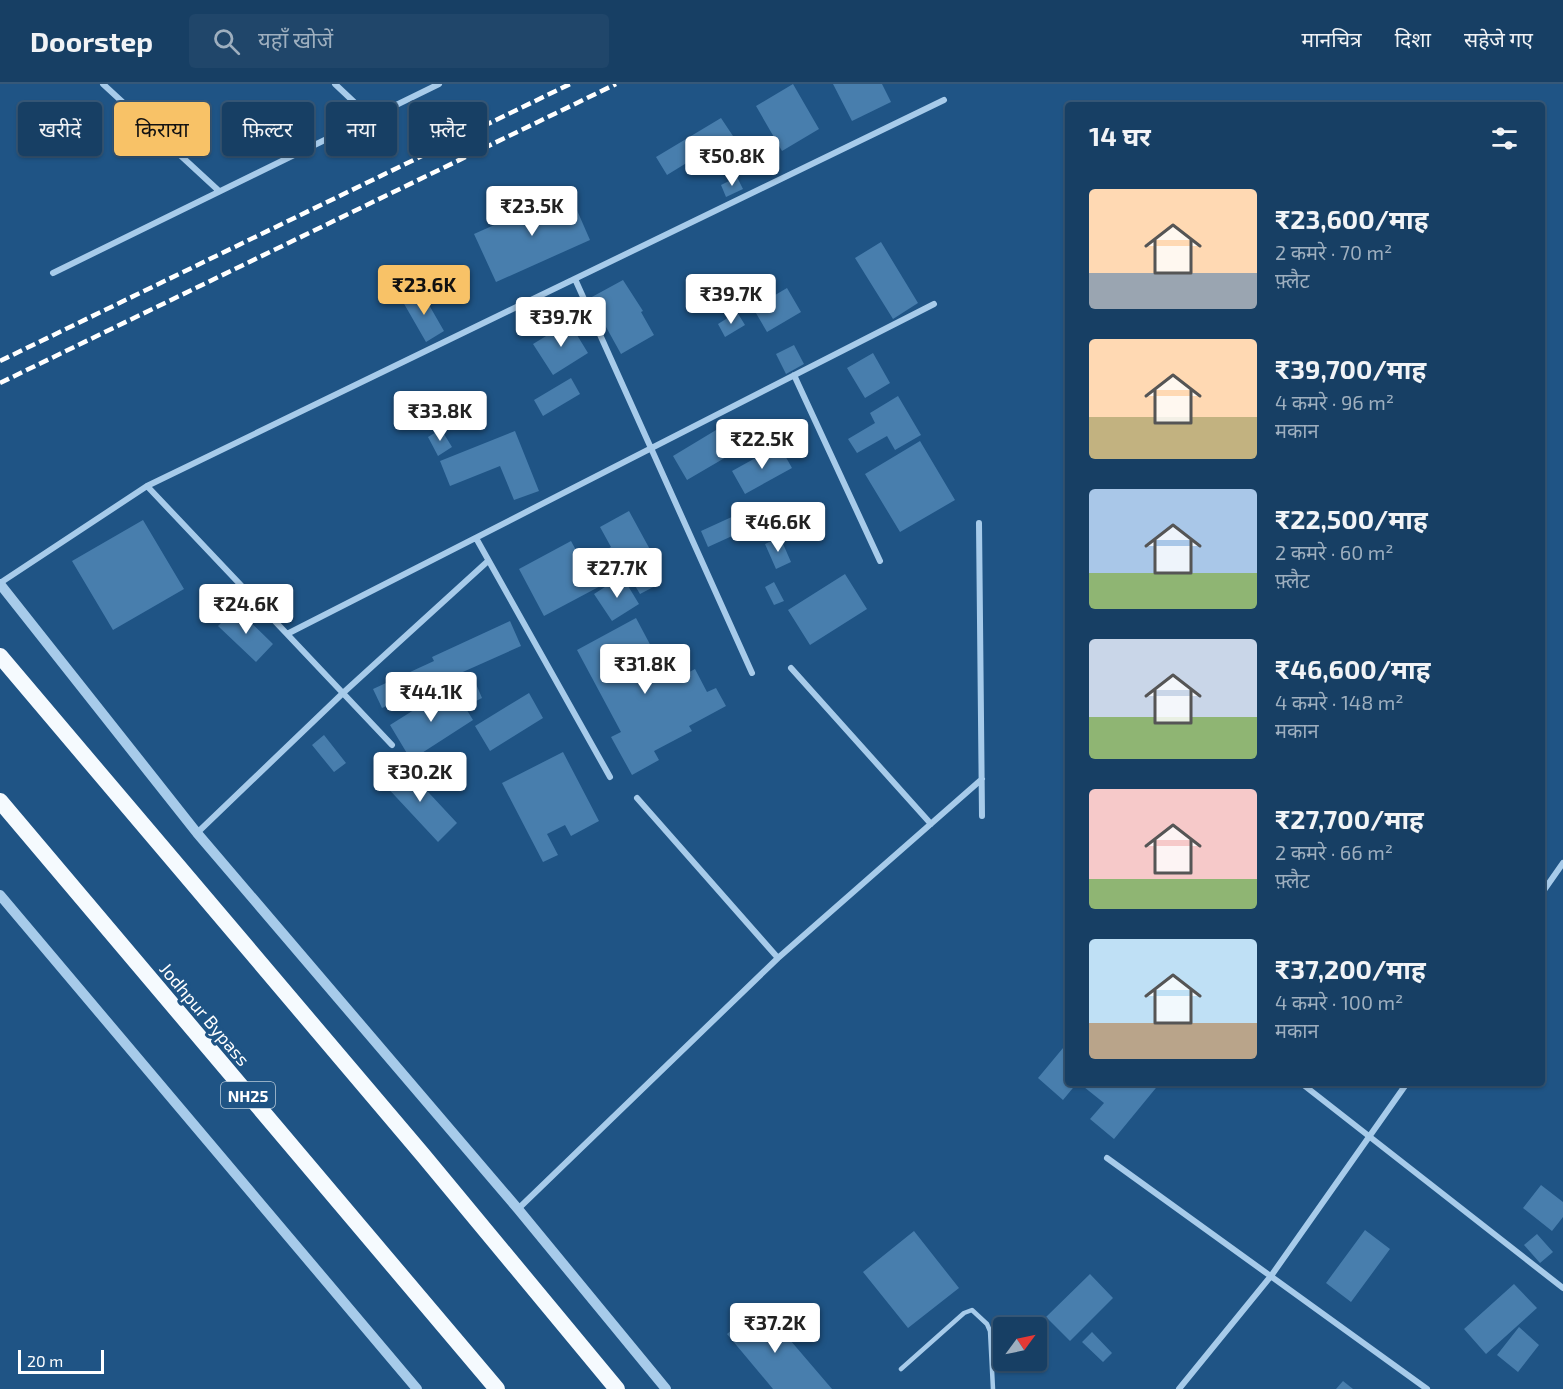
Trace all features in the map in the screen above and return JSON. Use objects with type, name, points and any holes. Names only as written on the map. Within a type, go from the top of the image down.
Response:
[{"type":"highway","points":[[0,656],[618,1389]]},
{"type":"highway","name":"Jodhpur Bypass","points":[[0,801],[497,1389]]},
{"type":"street","points":[[103,84],[219,191]]},
{"type":"street","points":[[335,84],[354,102]]},
{"type":"street","points":[[397,104],[439,84]]},
{"type":"street","points":[[666,1389],[518,1209],[197,833],[0,584],[147,486],[944,100]]},
{"type":"street","points":[[53,273],[326,139]]},
{"type":"street","points":[[575,279],[752,673]]},
{"type":"street","points":[[287,634],[934,304]]},
{"type":"street","points":[[794,375],[880,561]]},
{"type":"street","points":[[147,486],[392,745]]},
{"type":"street","points":[[979,523],[982,816]]},
{"type":"street","points":[[476,538],[610,777]]},
{"type":"street","points":[[197,833],[343,693],[488,561]]},
{"type":"street","points":[[791,668],[931,824]]},
{"type":"street","points":[[518,1209],[778,958],[982,779]]},
{"type":"street","points":[[637,798],[778,958]]},
{"type":"street","points":[[1545,889],[1563,863]]},
{"type":"street","points":[[0,895],[417,1389]]},
{"type":"street","points":[[1305,1086],[1563,1288]]},
{"type":"street","points":[[1179,1389],[1270,1276],[1405,1086]]},
{"type":"street","points":[[1107,1158],[1427,1389]]},
{"type":"lane","points":[[901,1370],[964,1313],[972,1310],[987,1324],[990,1331],[993,1389]]},
{"type":"building","points":[[793,84],[819,129],[782,151],[756,106]]},
{"type":"building","points":[[833,84],[882,84],[891,102],[852,121]]},
{"type":"building","points":[[721,118],[735,139],[711,154],[717,164],[701,173],[693,159],[667,175],[656,157]]},
{"type":"building","points":[[737,177],[743,189],[726,197],[721,185]]},
{"type":"building","points":[[569,192],[590,240],[496,282],[474,234]]},
{"type":"building","points":[[881,242],[918,303],[893,319],[855,258]]},
{"type":"building","points":[[623,280],[643,311],[641,312],[654,335],[621,354],[590,298]]},
{"type":"building","points":[[787,288],[801,312],[767,332],[753,308]]},
{"type":"building","points":[[421,291],[444,331],[426,342],[403,302]]},
{"type":"building","points":[[737,312],[745,325],[725,337],[718,324]]},
{"type":"building","points":[[569,322],[588,353],[553,375],[533,344]]},
{"type":"building","points":[[794,345],[804,364],[786,374],[776,354]]},
{"type":"building","points":[[873,353],[890,383],[865,398],[847,368]]},
{"type":"building","points":[[571,378],[580,394],[543,416],[534,400]]},
{"type":"building","points":[[898,396],[921,435],[895,450],[887,436],[857,453],[848,439],[875,423],[870,413]]},
{"type":"building","points":[[726,424],[740,449],[687,480],[673,456]]},
{"type":"building","points":[[441,429],[452,447],[438,456],[428,437]]},
{"type":"building","points":[[515,431],[539,491],[514,500],[500,466],[450,486],[440,461]]},
{"type":"building","points":[[920,441],[955,500],[900,532],[865,474]]},
{"type":"building","points":[[779,445],[792,468],[745,494],[732,471]]},
{"type":"building","points":[[758,505],[765,521],[708,547],[701,531]]},
{"type":"building","points":[[629,511],[653,555],[622,572],[623,574],[544,616],[519,569],[571,541],[583,563],[611,547],[600,527]]},
{"type":"building","points":[[143,520],[184,589],[113,630],[72,561]]},
{"type":"building","points":[[780,537],[791,562],[776,569],[765,544]]},
{"type":"building","points":[[650,562],[661,583],[640,594],[628,574]]},
{"type":"building","points":[[845,574],[867,609],[810,645],[788,610]]},
{"type":"building","points":[[622,576],[639,604],[612,621],[594,594]]},
{"type":"building","points":[[774,582],[784,601],[774,605],[765,587]]},
{"type":"building","points":[[236,608],[273,644],[256,662],[218,626]]},
{"type":"building","points":[[636,618],[670,682],[695,669],[707,692],[716,688],[726,706],[689,726],[692,731],[654,751],[659,760],[632,775],[611,737],[621,732],[577,650]]},
{"type":"building","points":[[510,621],[521,646],[382,708],[373,689],[434,661],[432,657]]},
{"type":"building","points":[[476,684],[482,698],[466,706],[460,692]]},
{"type":"building","points":[[452,686],[473,720],[411,760],[390,725]]},
{"type":"building","points":[[529,693],[543,718],[490,751],[475,726]]},
{"type":"building","points":[[324,735],[346,763],[334,772],[312,745]]},
{"type":"building","points":[[563,752],[599,821],[571,836],[565,825],[547,834],[558,855],[543,862],[502,783]]},
{"type":"building","points":[[403,765],[457,823],[438,842],[383,783]]},
{"type":"building","points":[[1065,1046],[1065,1086],[1075,1086],[1063,1100],[1038,1078]]},
{"type":"building","points":[[1083,1086],[1158,1086],[1114,1139],[1090,1119],[1104,1103]]},
{"type":"building","points":[[1541,1185],[1563,1202],[1563,1217],[1552,1231],[1523,1208]]},
{"type":"building","points":[[1365,1230],[1390,1249],[1351,1302],[1326,1283]]},
{"type":"building","points":[[914,1231],[959,1288],[908,1328],[863,1272]]},
{"type":"building","points":[[1537,1234],[1553,1252],[1540,1263],[1524,1245]]},
{"type":"building","points":[[1090,1274],[1113,1298],[1070,1341],[1046,1317]]},
{"type":"building","points":[[1514,1284],[1537,1308],[1486,1354],[1464,1329]]},
{"type":"building","points":[[761,1306],[832,1389],[773,1389],[727,1334]]},
{"type":"building","points":[[1519,1327],[1539,1345],[1518,1372],[1497,1355]]},
{"type":"building","points":[[1092,1332],[1112,1353],[1103,1362],[1082,1342]]},
{"type":"building","points":[[1343,1381],[1353,1389],[1336,1389]]},
{"type":"railway","points":[[0,361],[570,84]]},
{"type":"railway","points":[[0,383],[616,84]]}]
